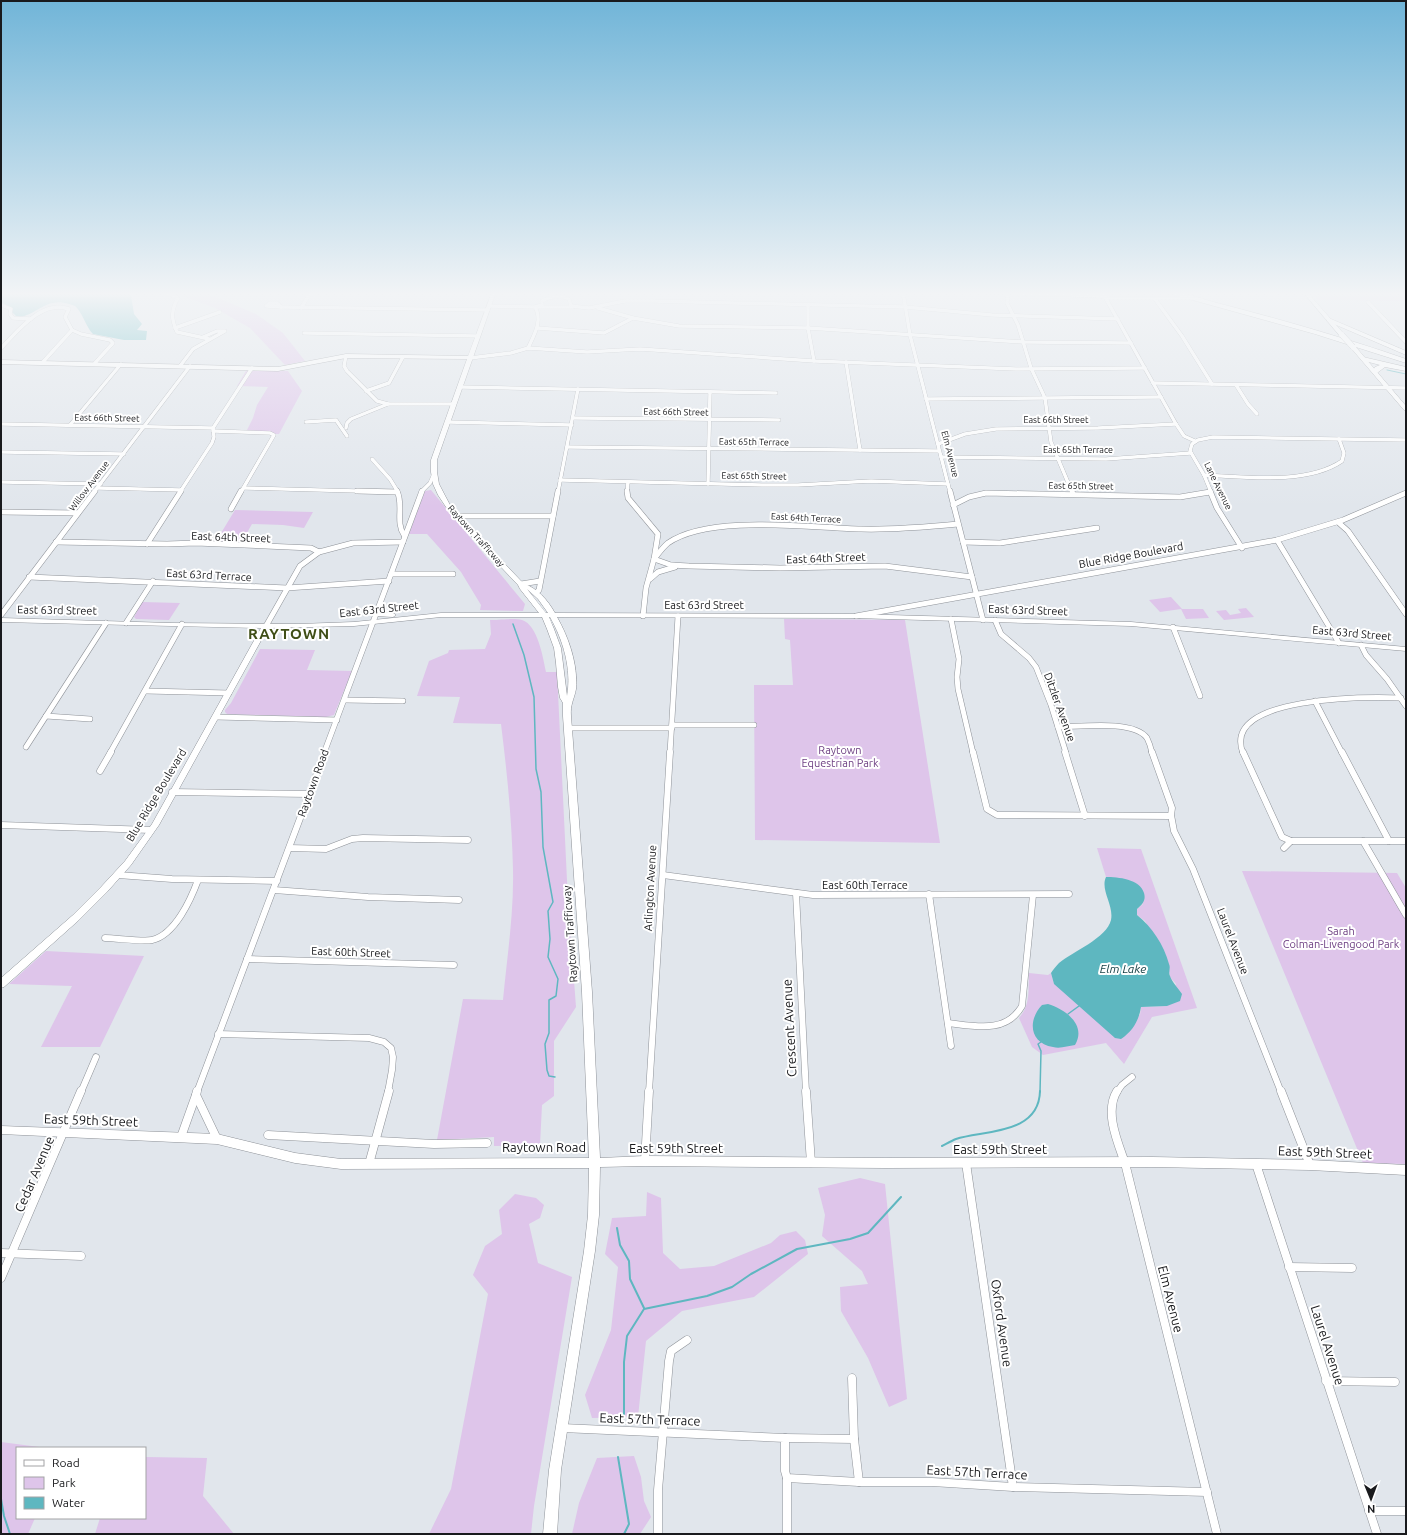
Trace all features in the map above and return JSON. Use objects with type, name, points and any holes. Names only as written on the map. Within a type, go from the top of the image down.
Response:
[{"type":"highway","points":[[1384,364],[1406,369]]},
{"type":"highway","points":[[1375,372],[1380,366],[1394,366]]},
{"type":"main road","points":[[111,364],[252,368],[288,368],[309,364]]},
{"type":"main road","points":[[447,422],[468,364]]},
{"type":"main road","points":[[1367,364],[1406,409]]},
{"type":"main road","name":"Raytown Trafficway","points":[[447,422],[434,460],[434,474],[440,493],[456,516],[521,584],[528,586],[567,645],[571,662],[571,696],[567,703],[568,728],[587,992],[595,1163]]},
{"type":"main road","points":[[522,616],[531,609],[535,597]]},
{"type":"main road","points":[[377,614],[386,616],[423,612],[441,615]]},
{"type":"main road","name":"East 63rd Street","points":[[1,620],[266,626],[374,623],[422,615],[854,616],[1173,627],[1406,649]]},
{"type":"main road","name":"Raytown Trafficway","points":[[549,616],[559,657],[562,696],[567,703]]},
{"type":"main road","name":"Blue Ridge Boulevard","points":[[1,984],[118,875],[140,847],[216,717],[266,626]]},
{"type":"main road","name":"East 59th Street","points":[[1,1130],[181,1137]]},
{"type":"main road","name":"Raytown Road","points":[[181,1137],[218,1139],[295,1158],[318,1162],[369,1164],[595,1163],[595,1202],[587,1273],[555,1471],[550,1534]]},
{"type":"main road","name":"East 59th Street","points":[[595,1163],[645,1161],[1256,1164],[1406,1170]]},
{"type":"street","points":[[70,426],[121,364]]},
{"type":"street","points":[[344,364],[346,371],[377,401],[388,404],[454,404]]},
{"type":"street","points":[[366,391],[389,383],[399,364]]},
{"type":"street","points":[[846,364],[860,450]]},
{"type":"street","points":[[905,364],[1031,368],[1145,368]]},
{"type":"street","name":"Elm Avenue","points":[[918,364],[983,620]]},
{"type":"street","points":[[1030,364],[1045,398],[1051,442],[1073,494]]},
{"type":"street","points":[[1143,364],[1184,436],[1195,441],[1213,437],[1406,440]]},
{"type":"street","points":[[1199,364],[1212,384]]},
{"type":"street","name":"Willow Avenue","points":[[1,615],[190,366]]},
{"type":"street","points":[[147,544],[212,443],[213,430],[252,368]]},
{"type":"street","points":[[1153,383],[1406,388]]},
{"type":"street","points":[[1236,385],[1248,404],[1257,414]]},
{"type":"street","points":[[460,387],[776,393]]},
{"type":"street","points":[[535,597],[539,590],[560,480],[574,418],[578,389]]},
{"type":"street","points":[[708,484],[710,392]]},
{"type":"street","points":[[926,399],[1161,397]]},
{"type":"street","points":[[346,428],[347,423],[351,418],[388,404]]},
{"type":"street","name":"East 66th Street","points":[[574,418],[779,420]]},
{"type":"street","points":[[306,422],[336,420],[347,436]]},
{"type":"street","points":[[447,422],[572,425]]},
{"type":"street","name":"East 66th Street","points":[[1,424],[144,427],[273,434],[274,437],[244,488]]},
{"type":"street","name":"East 66th Street","points":[[938,444],[965,434],[1010,428],[1092,428],[1176,424]]},
{"type":"street","points":[[1204,475],[1278,476],[1324,471],[1336,466],[1342,461],[1344,453],[1339,439]]},
{"type":"street","name":"Lane Avenue","points":[[1195,441],[1190,447],[1191,453],[1204,475],[1216,508],[1242,548]]},
{"type":"street","name":"East 65th Terrace","points":[[567,446],[939,451]]},
{"type":"street","points":[[1,452],[124,454]]},
{"type":"street","name":"East 65th Terrace","points":[[941,457],[1106,459],[1191,453]]},
{"type":"street","points":[[372,459],[393,484],[401,501],[400,530],[404,535]]},
{"type":"street","name":"Raytown Road","points":[[181,1137],[218,1034],[290,848],[374,623],[403,542],[404,535],[421,492],[430,483],[434,474]]},
{"type":"street","name":"East 65th Street","points":[[560,480],[798,485],[871,481],[948,484]]},
{"type":"street","points":[[1,482],[182,490]]},
{"type":"street","points":[[628,482],[628,498],[658,534],[654,559],[648,581],[643,616]]},
{"type":"street","points":[[231,509],[244,488],[396,492]]},
{"type":"street","name":"East 65th Street","points":[[953,505],[969,497],[986,493],[1180,497],[1210,492]]},
{"type":"street","name":"Blue Ridge Boulevard","points":[[854,616],[1242,548],[1308,533],[1339,523],[1406,493]]},
{"type":"street","points":[[1,512],[78,514]]},
{"type":"street","points":[[456,516],[553,516]]},
{"type":"street","points":[[1339,523],[1348,531],[1406,614]]},
{"type":"street","name":"East 64th Terrace","points":[[654,559],[658,551],[669,542],[685,535],[710,528],[742,524],[892,529],[958,524]]},
{"type":"street","points":[[963,542],[1000,543],[1097,528]]},
{"type":"street","points":[[1277,540],[1298,572],[1339,643]]},
{"type":"street","name":"East 64th Street","points":[[56,542],[147,544],[196,543],[311,548],[319,552],[353,543],[403,542]]},
{"type":"street","points":[[266,626],[300,566],[307,559],[319,552]]},
{"type":"street","name":"East 64th Street","points":[[654,559],[671,565],[681,566],[780,568],[885,566],[972,577]]},
{"type":"street","name":"East 64th Street","points":[[648,581],[658,572],[681,566]]},
{"type":"street","points":[[392,574],[453,574]]},
{"type":"street","name":"East 63rd Terrace","points":[[29,578],[154,581],[287,588],[388,581]]},
{"type":"street","points":[[126,623],[154,581]]},
{"type":"street","points":[[521,584],[540,581]]},
{"type":"street","name":"Arlington Avenue","points":[[645,1161],[678,616]]},
{"type":"street","points":[[951,619],[960,659],[957,677],[961,704],[987,809],[994,814],[1170,816]]},
{"type":"street","name":"Ditzler Avenue","points":[[995,620],[996,628],[1000,636],[1025,654],[1034,665],[1053,709],[1084,816]]},
{"type":"street","points":[[26,747],[106,623]]},
{"type":"street","points":[[100,771],[146,691],[182,624]]},
{"type":"street","points":[[1173,627],[1200,696]]},
{"type":"street","points":[[1361,645],[1366,655],[1406,706]]},
{"type":"street","points":[[146,691],[229,693]]},
{"type":"street","points":[[1401,698],[1356,697],[1315,701],[1262,714],[1254,718],[1243,728],[1240,738],[1246,760],[1255,776],[1282,837],[1291,841],[1406,841]]},
{"type":"street","points":[[345,700],[402,701]]},
{"type":"street","points":[[1315,701],[1389,841]]},
{"type":"street","points":[[46,716],[90,719]]},
{"type":"street","points":[[216,717],[337,720]]},
{"type":"street","points":[[568,728],[754,725]]},
{"type":"street","name":"Laurel Avenue","points":[[1058,727],[1125,726],[1136,730],[1147,738],[1172,808],[1170,816],[1180,845],[1193,869],[1310,1165]]},
{"type":"street","points":[[172,792],[309,794]]},
{"type":"street","points":[[1,825],[151,830]]},
{"type":"street","points":[[290,848],[326,849],[352,839],[363,838],[468,840]]},
{"type":"street","points":[[1284,848],[1291,841]]},
{"type":"street","points":[[1363,841],[1406,915]]},
{"type":"street","points":[[118,875],[198,880],[277,881]]},
{"type":"street","name":"East 60th Terrace","points":[[663,875],[831,896],[877,894],[1069,894]]},
{"type":"street","points":[[105,938],[152,940],[158,937],[174,925],[178,920],[189,903],[198,880]]},
{"type":"street","points":[[274,890],[360,897],[459,900]]},
{"type":"street","name":"Crescent Avenue","points":[[796,892],[803,1050],[811,1163]]},
{"type":"street","points":[[929,894],[951,1046]]},
{"type":"street","points":[[948,1024],[1000,1025],[1013,1020],[1020,1013],[1022,1006],[1033,895]]},
{"type":"street","name":"East 60th Street","points":[[247,959],[454,965]]},
{"type":"street","points":[[218,1034],[369,1038],[384,1042],[391,1049],[394,1059],[388,1098],[369,1164]]},
{"type":"street","name":"Cedar Avenue","points":[[1,1278],[96,1057]]},
{"type":"street","name":"Elm Avenue","points":[[1132,1077],[1123,1082],[1116,1089],[1112,1106],[1112,1119],[1125,1163],[1217,1534]]},
{"type":"street","points":[[196,1095],[218,1139]]},
{"type":"street","points":[[268,1135],[321,1140],[375,1142],[434,1144],[488,1143]]},
{"type":"street","name":"Oxford Avenue","points":[[966,1163],[1013,1487]]},
{"type":"street","name":"Laurel Avenue","points":[[1256,1164],[1377,1534]]},
{"type":"street","points":[[1,1253],[81,1256]]},
{"type":"street","points":[[1289,1267],[1352,1268]]},
{"type":"street","points":[[658,1534],[658,1490],[664,1433],[666,1389],[671,1351],[687,1340]]},
{"type":"street","points":[[852,1378],[854,1439],[856,1446],[858,1482]]},
{"type":"street","points":[[1326,1381],[1395,1382]]},
{"type":"street","name":"East 57th Terrace","points":[[562,1428],[785,1438],[854,1439]]},
{"type":"street","points":[[785,1438],[787,1534]]},
{"type":"street","name":"East 57th Terrace","points":[[787,1478],[858,1482],[932,1482],[1013,1487],[1207,1492]]},
{"type":"street","points":[[1370,1511],[1406,1511]]},
{"type":"green space","points":[[247,369],[288,371],[302,391],[279,434],[245,434],[253,418],[257,405],[268,387],[237,386]]},
{"type":"green space","points":[[431,490],[525,604],[523,611],[480,610],[481,605],[461,572],[427,534],[409,534],[425,491]]},
{"type":"green space","points":[[235,510],[313,512],[304,528],[283,525],[252,524],[240,545],[215,543]]},
{"type":"green space","points":[[1171,597],[1182,609],[1203,609],[1209,618],[1186,619],[1181,609],[1160,612],[1149,600]]},
{"type":"green space","points":[[142,602],[180,603],[169,620],[136,619],[134,617]]},
{"type":"green space","points":[[1246,608],[1254,617],[1224,620],[1216,611],[1226,610],[1230,615],[1241,613],[1238,609]]},
{"type":"green space","points":[[519,619],[528,623],[536,635],[539,643],[546,672],[557,672],[568,901],[576,1007],[554,1041],[554,1096],[542,1105],[540,1145],[494,1146],[494,1137],[437,1140],[463,999],[503,1000],[510,935],[513,886],[512,852],[509,797],[501,724],[453,723],[460,697],[417,696],[429,661],[448,653],[449,650],[485,649],[491,634],[490,620]]},
{"type":"green space","name":"Raytown Equestrian Park","points":[[784,619],[905,620],[940,843],[755,840],[754,685],[793,685],[790,640],[785,639]]},
{"type":"green space","points":[[260,649],[315,650],[307,670],[352,671],[334,715],[326,717],[227,714],[225,710],[231,703]]},
{"type":"green space","points":[[1097,848],[1141,849],[1197,1008],[1152,1017],[1124,1064],[1106,1043],[1043,1055],[1032,1047],[1019,1018],[1023,1013],[1027,1002],[1029,991],[1029,973],[1048,975],[1051,973],[1054,984],[1140,1015],[1141,1007],[1167,1006],[1176,984],[1170,977],[1169,971],[1145,921],[1137,915],[1137,909],[1143,904],[1112,877],[1106,877]]},
{"type":"green space","name":"Sarah Colman-Livengood Park","points":[[1242,871],[1397,873],[1406,888],[1406,1164],[1363,1163]]},
{"type":"green space","points":[[46,951],[144,956],[100,1047],[41,1047],[72,986],[9,984]]},
{"type":"green space","points":[[860,1178],[885,1184],[907,1399],[889,1407],[868,1358],[841,1311],[840,1287],[868,1284],[862,1271],[822,1236],[825,1215],[818,1188]]},
{"type":"green space","points":[[647,1192],[661,1198],[663,1253],[680,1269],[714,1266],[771,1243],[780,1235],[796,1231],[805,1240],[808,1254],[754,1297],[682,1311],[646,1341],[638,1417],[592,1418],[585,1395],[611,1330],[618,1267],[605,1254],[612,1218],[646,1216]]},
{"type":"green space","points":[[515,1194],[536,1198],[544,1205],[540,1218],[529,1224],[538,1263],[572,1277],[534,1506],[531,1534],[429,1534],[451,1489],[488,1294],[473,1275],[485,1246],[502,1234],[499,1210]]},
{"type":"green space","points":[[1,1442],[39,1447],[16,1447],[16,1519],[35,1519],[28,1534],[1,1534]]},
{"type":"green space","points":[[634,1456],[641,1477],[644,1501],[651,1517],[640,1534],[572,1534],[579,1503],[597,1458]]},
{"type":"green space","points":[[146,1457],[207,1458],[203,1496],[234,1534],[95,1534],[100,1519],[146,1519]]},
{"type":"water","name":"Elm Lake","points":[[1106,877],[1128,880],[1142,888],[1145,895],[1142,904],[1137,909],[1137,915],[1148,925],[1161,943],[1170,966],[1169,973],[1171,978],[1182,994],[1180,1001],[1167,1006],[1141,1007],[1135,1025],[1121,1039],[1115,1038],[1054,984],[1051,973],[1059,963],[1096,939],[1108,927],[1111,920],[1111,909],[1105,887]]},
{"type":"water","points":[[1048,1004],[1055,1006],[1067,1014],[1076,1025],[1078,1038],[1075,1045],[1056,1048],[1045,1045],[1035,1036],[1033,1030],[1034,1018],[1042,1005]]},
{"type":"waterway","points":[[1387,370],[1406,374]]},
{"type":"waterway","points":[[513,624],[524,655],[534,697],[536,769],[541,792],[543,847],[553,902],[548,911],[550,939],[548,957],[558,979],[556,996],[549,1000],[549,1033],[545,1044],[547,1070],[549,1076],[555,1077]]},
{"type":"waterway","points":[[1068,1014],[1079,1006]]},
{"type":"waterway","points":[[1040,1092],[1041,1051],[1038,1044],[1041,1042]]},
{"type":"waterway","points":[[942,1146],[956,1139],[1008,1128],[1020,1123],[1030,1116],[1037,1105],[1040,1091]]},
{"type":"waterway","points":[[624,1418],[624,1362],[627,1336],[644,1309],[707,1296],[732,1287],[751,1274],[797,1249],[850,1239],[868,1233],[901,1197]]},
{"type":"waterway","points":[[617,1228],[620,1245],[629,1261],[630,1279],[644,1308]]},
{"type":"waterway","points":[[618,1457],[629,1524],[624,1534]]},
{"type":"waterway","points":[[1,1499],[4,1516],[10,1534]]},
{"type":"district","name":"RAYTOWN","points":[[289,634]]}]
